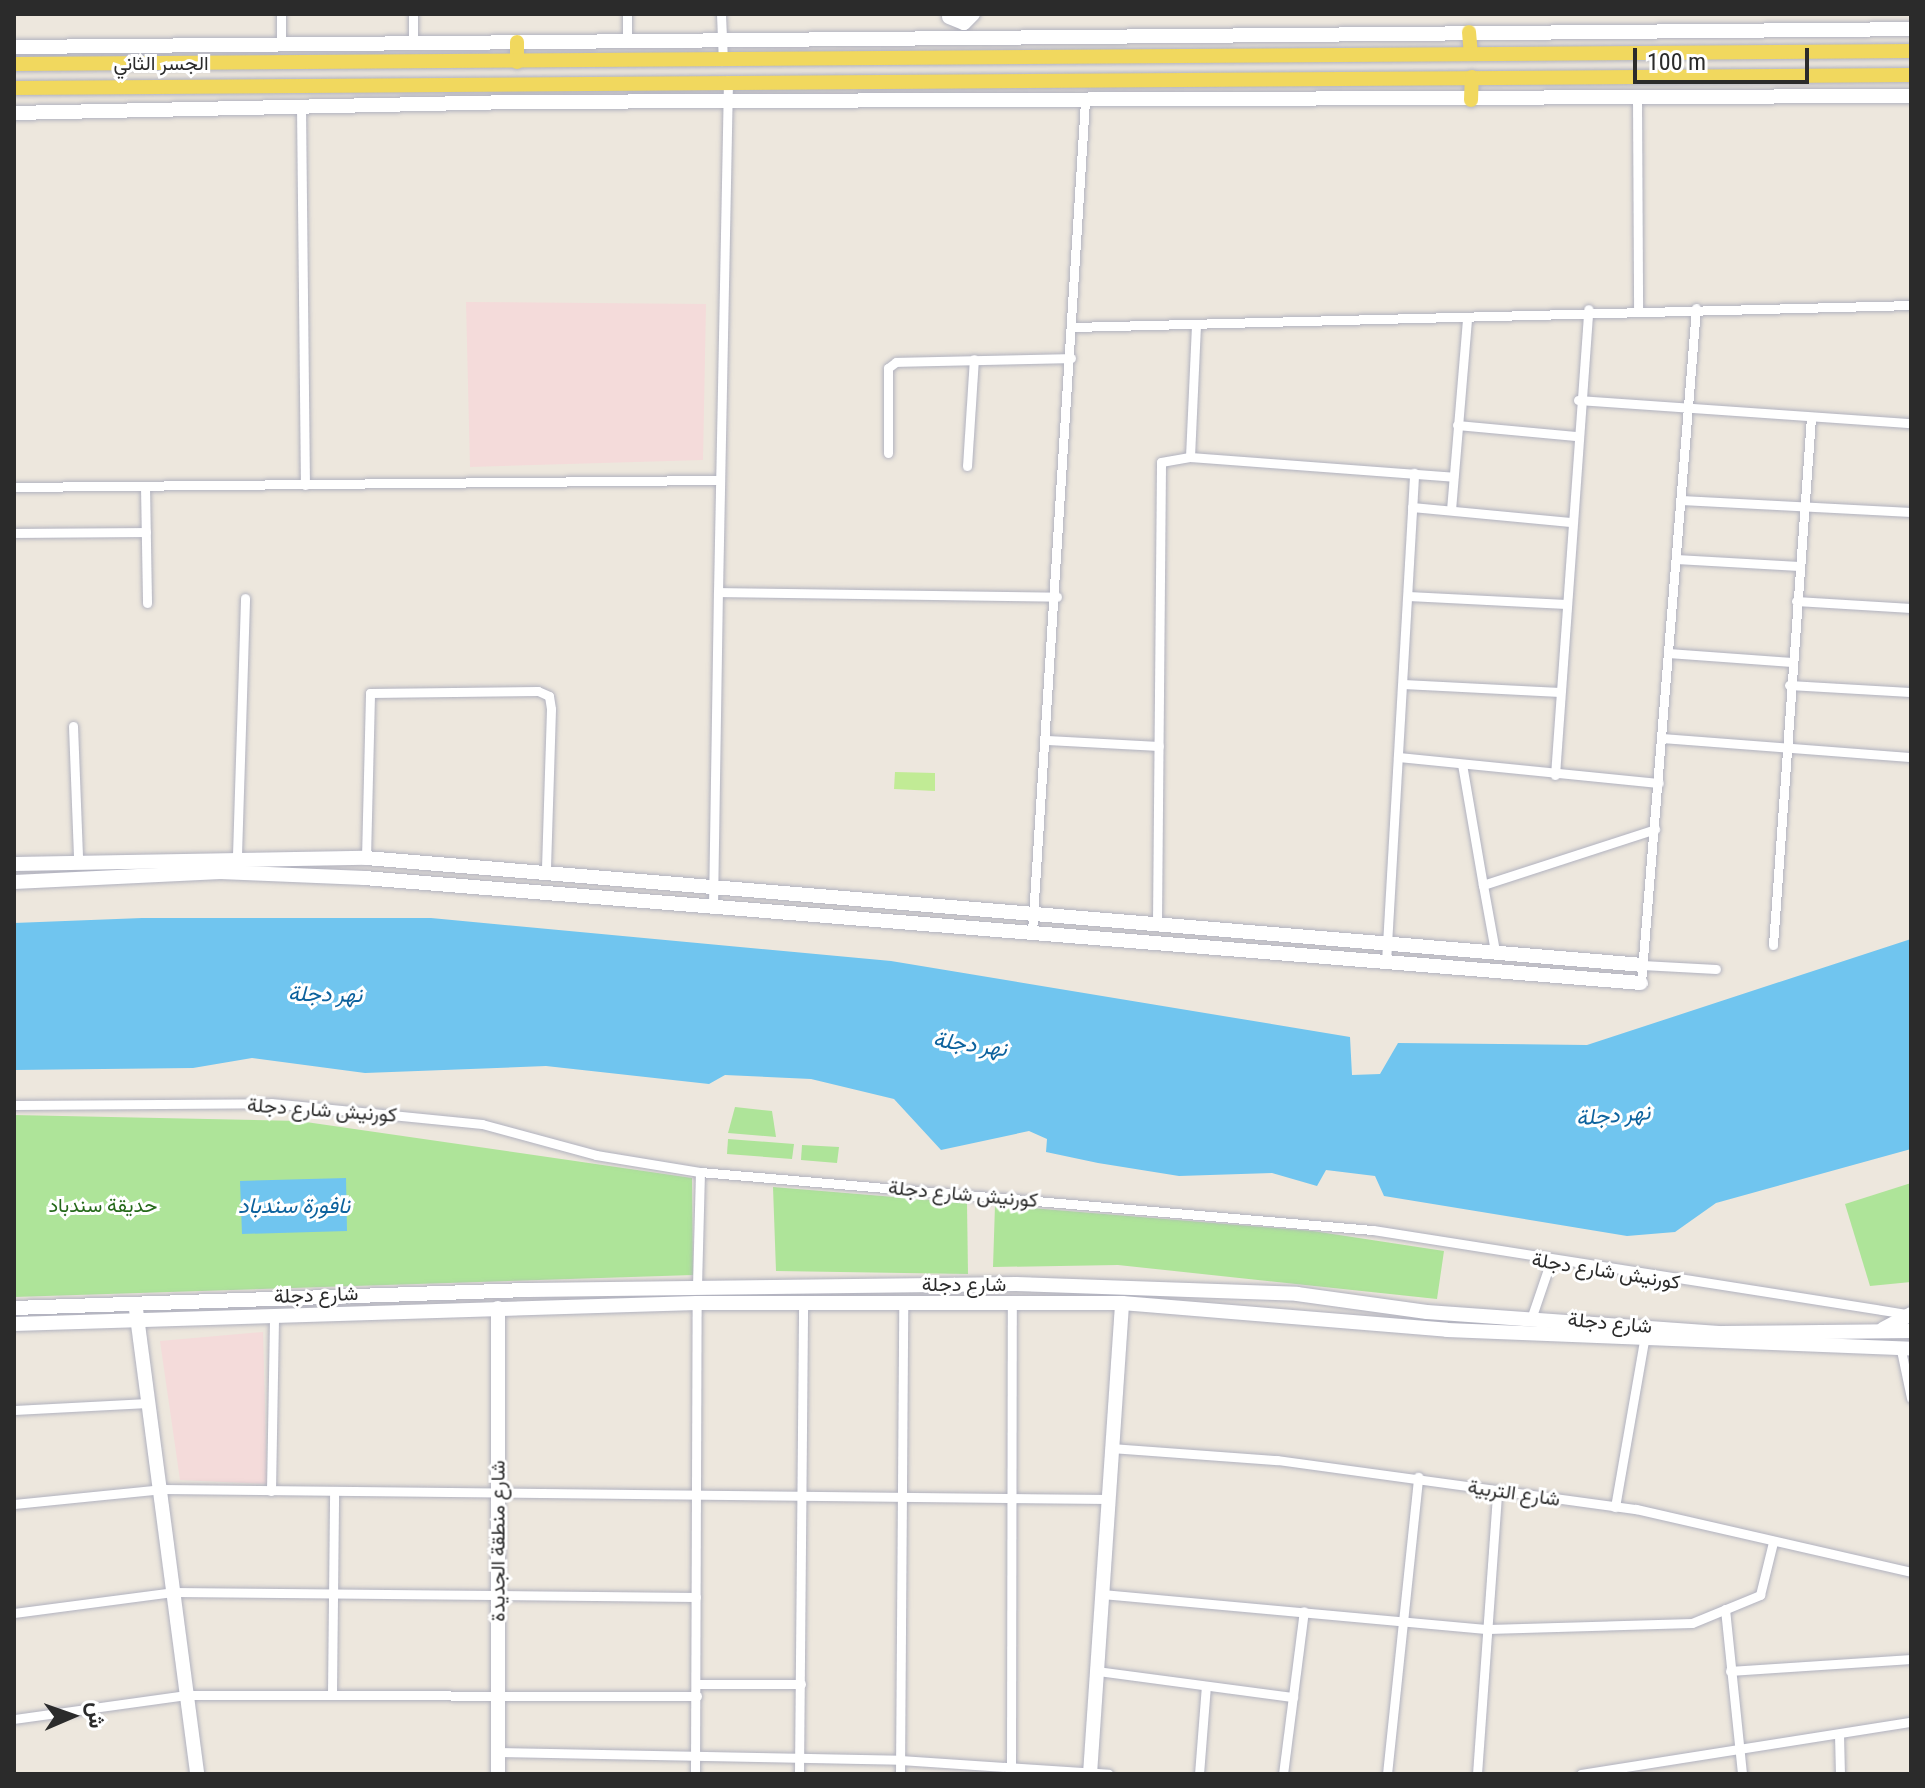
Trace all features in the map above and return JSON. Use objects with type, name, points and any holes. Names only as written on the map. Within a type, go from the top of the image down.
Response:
[{"type":"main road","points":[[1469,32],[1471,53]]},
{"type":"main road","points":[[517,42],[517,62]]},
{"type":"main road","name":"الجسر الثاني","points":[[14,64],[1911,51]]},
{"type":"main road","name":"الجسر الثاني","points":[[14,88],[728,80],[1911,75]]},
{"type":"main road","points":[[1471,100],[1472,77]]},
{"type":"main road","points":[[514,84],[516,102]]},
{"type":"street","points":[[281,14],[281,44]]},
{"type":"street","points":[[413,14],[413,43]]},
{"type":"street","points":[[627,14],[627,41]]},
{"type":"street","points":[[721,14],[723,61]]},
{"type":"street","points":[[949,38],[949,16],[964,23],[974,14],[988,37]]},
{"type":"street","points":[[1647,14],[1647,30]]},
{"type":"street","points":[[14,47],[1911,29]]},
{"type":"street","points":[[713,907],[728,80]]},
{"type":"street","points":[[14,113],[516,102],[1085,102],[1911,96]]},
{"type":"street","points":[[1637,98],[1638,308]]},
{"type":"street","points":[[1032,932],[1057,597],[1085,102]]},
{"type":"street","points":[[301,106],[305,485]]},
{"type":"street","points":[[1073,327],[1467,318],[1588,309],[1911,305]]},
{"type":"street","points":[[14,882],[297,875],[1641,983],[1696,308]]},
{"type":"street","points":[[1555,775],[1575,436],[1588,309]]},
{"type":"street","points":[[1451,510],[1467,318]]},
{"type":"street","points":[[1190,457],[1196,324]]},
{"type":"street","points":[[888,453],[888,368],[974,359],[1071,358]]},
{"type":"street","points":[[967,466],[974,359]]},
{"type":"street","points":[[1578,400],[1911,423]]},
{"type":"street","points":[[1773,945],[1784,748],[1811,417]]},
{"type":"street","points":[[1457,425],[1575,436]]},
{"type":"street","points":[[1157,923],[1161,462],[1190,457],[1453,477]]},
{"type":"street","points":[[1386,962],[1414,473]]},
{"type":"street","points":[[14,487],[720,480]]},
{"type":"street","points":[[145,486],[147,603]]},
{"type":"street","points":[[1681,500],[1911,512]]},
{"type":"street","points":[[1412,507],[1570,522]]},
{"type":"street","points":[[14,533],[146,532]]},
{"type":"street","points":[[1676,559],[1799,566]]},
{"type":"street","points":[[718,592],[1057,597]]},
{"type":"street","points":[[1408,596],[1566,604]]},
{"type":"street","points":[[237,855],[245,598]]},
{"type":"street","points":[[1796,601],[1911,608]]},
{"type":"street","points":[[1669,653],[1791,662]]},
{"type":"street","points":[[1403,684],[1560,692]]},
{"type":"street","points":[[1789,685],[1911,692]]},
{"type":"street","points":[[366,858],[370,693],[538,691],[549,696],[551,709],[546,872]]},
{"type":"street","points":[[73,726],[78,859]]},
{"type":"street","points":[[1663,738],[1911,757]]},
{"type":"street","points":[[1047,740],[1159,746]]},
{"type":"street","points":[[1398,757],[1659,783]]},
{"type":"street","points":[[1462,764],[1495,951]]},
{"type":"street","points":[[1483,885],[1655,829]]},
{"type":"street","points":[[14,864],[78,859],[237,855],[366,858],[1716,969]]},
{"type":"street","points":[[824,916],[826,895]]},
{"type":"street","name":"كورنيش شارع دجلة","points":[[14,1105],[286,1105],[482,1124],[700,1172],[1373,1230],[1550,1263],[1911,1314]]},
{"type":"street","points":[[697,1286],[700,1172]]},
{"type":"street","points":[[1532,1316],[1550,1263]]},
{"type":"street","name":"شارع دجلة","points":[[14,1308],[134,1300],[697,1286],[1168,1288],[1722,1333],[1911,1331]]},
{"type":"street","points":[[134,1300],[163,1489],[197,1774]]},
{"type":"street","points":[[900,1774],[903,1302]]},
{"type":"street","points":[[695,1774],[697,1303]]},
{"type":"street","name":"شارع دجلة","points":[[14,1324],[138,1317],[697,1303],[1122,1303],[1644,1340],[1906,1349]]},
{"type":"street","points":[[799,1774],[804,1496],[803,1303]]},
{"type":"street","points":[[1011,1769],[1014,1499],[1012,1303]]},
{"type":"street","points":[[1090,1774],[1122,1303]]},
{"type":"street","name":"شارع منطقة الجديدة","points":[[498,1308],[498,1774]]},
{"type":"street","points":[[271,1491],[274,1314]]},
{"type":"street","points":[[1875,1332],[1911,1314]]},
{"type":"street","points":[[1615,1507],[1644,1340]]},
{"type":"street","points":[[1906,1349],[1911,1398]]},
{"type":"street","points":[[14,1410],[148,1403]]},
{"type":"street","name":"شارع التربية","points":[[1112,1448],[1418,1477],[1497,1493],[1615,1507],[1911,1572]]},
{"type":"street","points":[[1387,1774],[1418,1477]]},
{"type":"street","points":[[14,1504],[163,1489],[1109,1499]]},
{"type":"street","points":[[332,1694],[334,1492]]},
{"type":"street","points":[[1477,1774],[1497,1493]]},
{"type":"street","points":[[1102,1594],[1488,1629],[1692,1623],[1760,1595],[1773,1542]]},
{"type":"street","points":[[14,1613],[173,1592],[696,1597]]},
{"type":"street","points":[[1725,1609],[1736,1751],[1742,1774]]},
{"type":"street","points":[[1283,1774],[1304,1611]]},
{"type":"street","points":[[1730,1671],[1911,1659]]},
{"type":"street","points":[[1097,1671],[1293,1697]]},
{"type":"street","points":[[697,1684],[801,1684]]},
{"type":"street","points":[[1199,1774],[1206,1686]]},
{"type":"street","points":[[14,1719],[187,1695],[697,1696]]},
{"type":"street","points":[[1581,1774],[1911,1722]]},
{"type":"street","points":[[1839,1734],[1840,1774]]},
{"type":"street","points":[[498,1752],[799,1756],[1109,1774]]},
{"type":"street","points":[[1663,1762],[1665,1774]]},
{"type":"shaded area","points":[[466,302],[706,304],[703,460],[470,467]]},
{"type":"shaded area","points":[[263,1332],[267,1484],[180,1480],[160,1341]]},
{"type":"green space","points":[[895,772],[935,773],[935,791],[894,789]]},
{"type":"green space","points":[[735,1107],[772,1111],[776,1137],[728,1133]]},
{"type":"green space","name":"حديقة سندباد","points":[[14,1115],[299,1121],[692,1178],[693,1275],[14,1297]]},
{"type":"green space","points":[[728,1139],[794,1144],[792,1159],[727,1154]]},
{"type":"green space","points":[[802,1145],[839,1147],[837,1163],[801,1160]]},
{"type":"green space","points":[[1911,1183],[1911,1282],[1870,1286],[1845,1204]]},
{"type":"green space","points":[[773,1187],[967,1203],[968,1274],[776,1271]]},
{"type":"green space","points":[[995,1205],[1313,1231],[1444,1251],[1437,1299],[1118,1265],[993,1267]]},
{"type":"water","name":"نهر دجلة","points":[[142,918],[431,918],[891,961],[1350,1037],[1352,1075],[1380,1074],[1398,1043],[1587,1045],[1911,939],[1911,1149],[1716,1203],[1675,1232],[1627,1236],[1384,1196],[1375,1176],[1326,1170],[1317,1186],[1272,1173],[1179,1176],[1098,1163],[1046,1152],[1047,1139],[1029,1131],[941,1150],[894,1099],[811,1079],[725,1075],[709,1084],[546,1066],[365,1073],[252,1058],[193,1068],[14,1070],[14,923]]},
{"type":"water","name":"نافورة سندباد","points":[[346,1178],[347,1231],[242,1234],[240,1181]]}]
